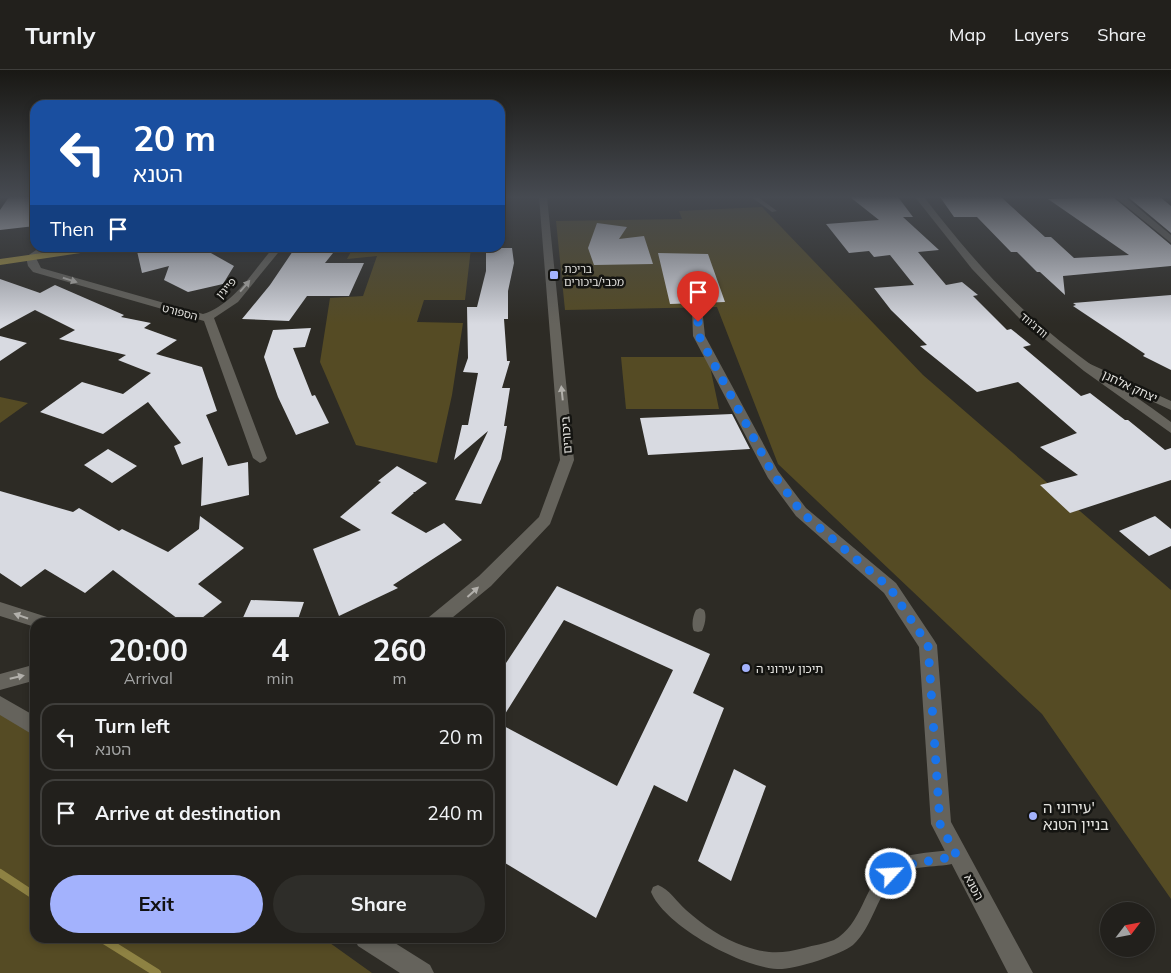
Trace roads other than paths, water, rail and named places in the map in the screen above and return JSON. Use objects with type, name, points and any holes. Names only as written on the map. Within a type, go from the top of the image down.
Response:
[{"type":"main road","points":[[0,252],[33,252]]},
{"type":"main road","points":[[0,262],[33,252]]},
{"type":"street","name":"ביכורים","points":[[441,618],[485,581],[545,520],[568,460],[547,239]]},
{"type":"street","name":"וודג'ווד","points":[[955,239],[998,290],[1019,311],[1088,367],[1170,428]]},
{"type":"street","name":"הספורט","points":[[33,252],[33,266],[46,273],[192,317],[208,317],[260,458]]},
{"type":"street","name":"פייגין","points":[[208,317],[220,313],[228,306],[275,252]]},
{"type":"street","name":"הטנא","points":[[696,308],[699,336],[773,474],[801,512],[890,588],[928,645],[940,824],[1020,973]]},
{"type":"street","name":"יצחק אלחנן","points":[[1088,367],[1171,406]]},
{"type":"street","points":[[0,609],[30,619]]},
{"type":"street","points":[[0,682],[30,674]]},
{"type":"street","points":[[0,705],[30,724]]},
{"type":"street","points":[[374,943],[422,973]]},
{"type":"lane","points":[[698,627],[700,613]]},
{"type":"lane","points":[[658,892],[686,920],[709,936],[749,956],[778,961],[835,947],[849,938],[861,924],[884,881],[901,866],[957,856]]},
{"type":"waterway","points":[[0,873],[30,893]]},
{"type":"waterway","points":[[109,943],[157,973]]},
{"type":"place","name":"בריכת מכבי/ביכורים","points":[[554,275]]},
{"type":"place","name":"תיכון עירוני ה","points":[[746,668]]},
{"type":"place","name":"עירוני ה' בניין הטנא","points":[[1033,816]]}]
